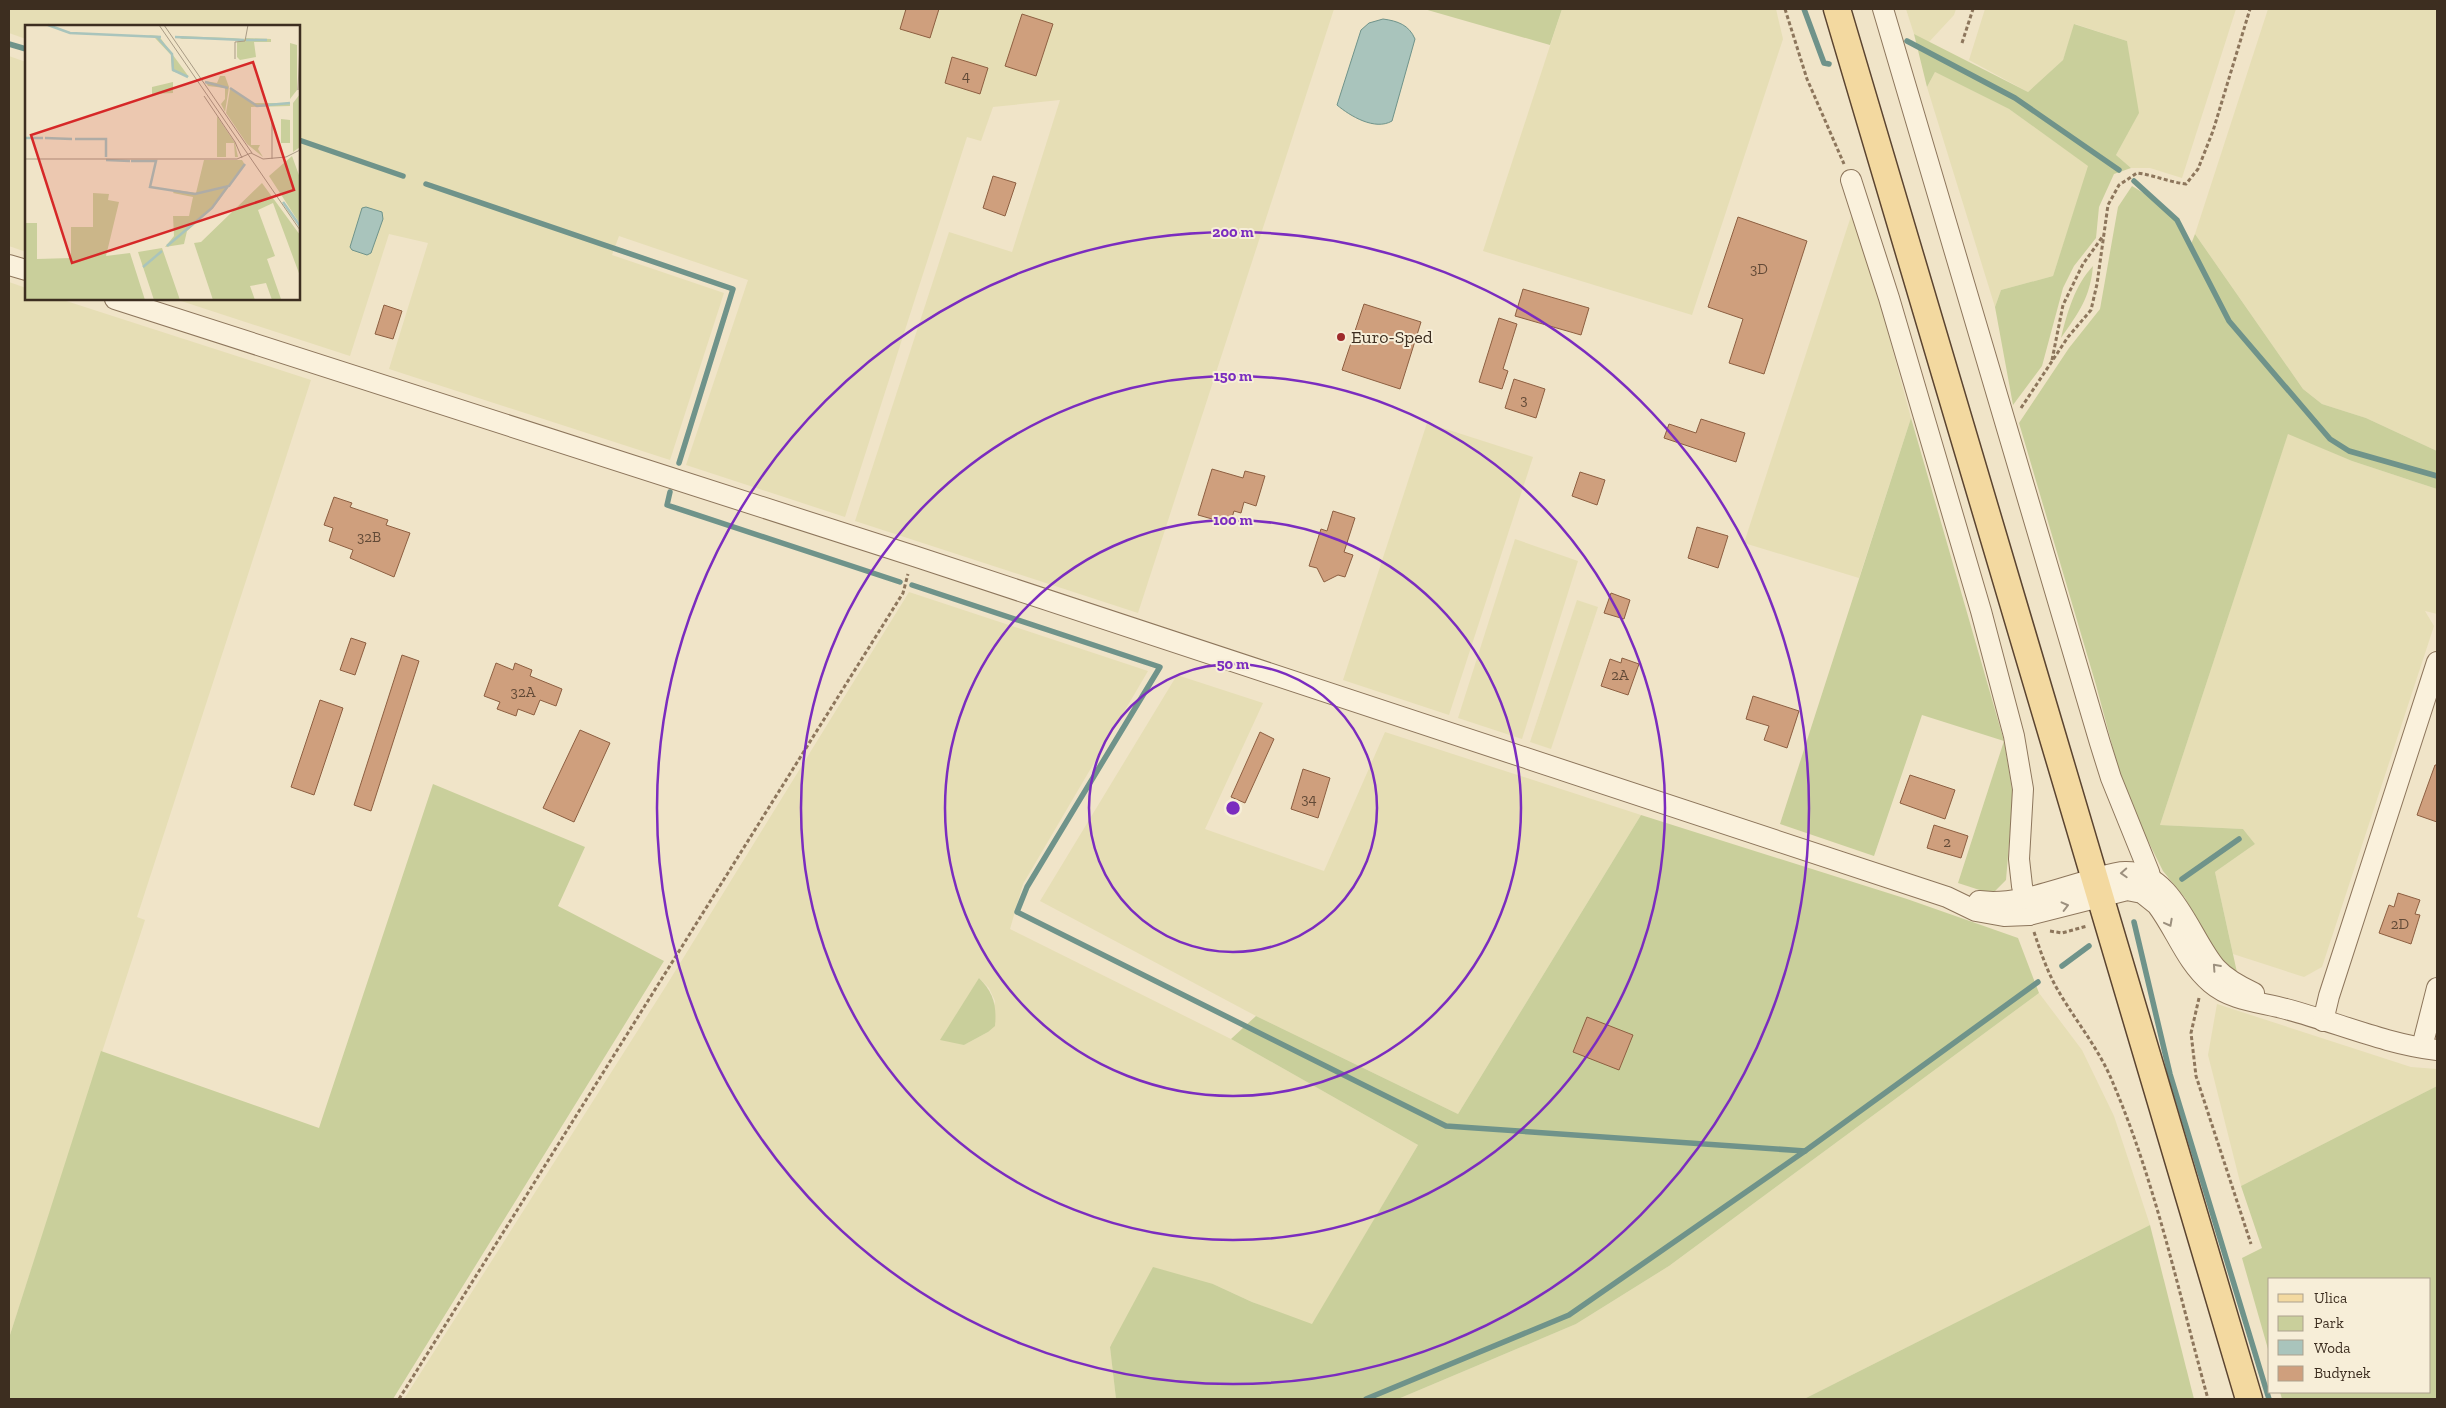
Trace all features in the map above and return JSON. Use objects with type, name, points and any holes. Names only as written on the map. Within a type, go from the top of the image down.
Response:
[{"type":"main road","points":[[1837,9],[2249,1399]]},
{"type":"street","points":[[1883,9],[2111,778],[2148,887],[2157,904],[2191,960],[2206,979],[2222,991],[2236,997],[2430,1048],[2437,988]]},
{"type":"street","points":[[1850,180],[1895,316],[1981,611],[2014,736],[2023,776],[2018,859],[2031,917]]},
{"type":"street","points":[[9,265],[25,270]]},
{"type":"street","points":[[118,300],[914,556],[1946,897],[1997,902],[2031,917],[2098,888],[2124,872],[2148,887],[2162,886],[2171,897],[2203,952],[2217,969],[2251,992],[2287,1009]]},
{"type":"street","points":[[2323,1021],[2329,996],[2437,662]]},
{"type":"path","points":[[1784,9],[1806,79],[1850,180]]},
{"type":"path","points":[[1962,44],[1973,9]]},
{"type":"path","points":[[2006,426],[2028,399],[2051,363],[2091,310],[2097,284],[2108,205],[2119,185],[2137,173],[2149,174],[2167,182],[2186,184],[2198,169],[2213,131],[2250,9]]},
{"type":"path","points":[[2051,363],[2064,305],[2083,264],[2105,234]]},
{"type":"path","points":[[399,1399],[903,592],[914,556]]},
{"type":"path","points":[[2031,917],[2055,985],[2100,1057],[2112,1080],[2125,1113],[2146,1173],[2208,1399]]},
{"type":"path","points":[[2047,930],[2062,933],[2093,924]]},
{"type":"path","points":[[2206,979],[2192,1025],[2192,1057],[2196,1076],[2251,1244]]},
{"type":"shaded area","points":[[9,9],[1334,9],[1138,613],[855,521],[949,232],[1012,252],[1060,100],[993,107],[981,141],[967,137],[845,517],[686,465],[748,280],[619,236],[612,255],[724,293],[670,460],[389,369],[428,243],[389,234],[350,356],[178,300],[300,300],[300,25],[25,25],[25,39],[9,33]]},
{"type":"shaded area","points":[[1562,9],[1776,9],[1783,39],[1692,315],[1483,251]]},
{"type":"shaded area","points":[[1906,9],[1956,9],[1954,15],[1928,43],[1914,34]]},
{"type":"shaded area","points":[[1985,9],[2236,9],[2182,178],[2150,168],[2131,168],[2116,155],[2137,116],[2127,41],[2075,24],[2063,60],[2028,92],[1969,60]]},
{"type":"shaded area","points":[[2268,9],[2437,9],[2437,451],[2366,418],[2322,404],[2303,389],[2195,234]]},
{"type":"shaded area","points":[[9,56],[25,62],[25,252],[9,246]]},
{"type":"shaded area","points":[[1935,72],[2009,109],[2089,166],[2053,276],[2001,290],[1995,307],[1927,87]]},
{"type":"shaded area","points":[[1854,207],[1911,418],[1859,578],[1744,543]]},
{"type":"shaded area","points":[[9,282],[25,288],[25,300],[63,300],[311,380],[137,917],[145,920],[9,1338]]},
{"type":"shaded area","points":[[1427,423],[1533,457],[1449,715],[1343,680]]},
{"type":"shaded area","points":[[2288,433],[2352,461],[2437,489],[2437,614],[2425,611],[2434,626],[2322,967],[2304,977],[2233,954],[2215,872],[2255,844],[2243,829],[2160,825]]},
{"type":"shaded area","points":[[1515,539],[1578,561],[1522,739],[1458,718]]},
{"type":"shaded area","points":[[909,592],[1148,671],[1023,884],[1010,929],[1231,1039],[1418,1145],[1312,1325],[1252,1302],[1213,1284],[1110,1346],[1116,1399],[404,1399],[666,986]],"holes":[[[979,978],[989,988],[995,1001],[988,1032],[964,1045]]]},
{"type":"shaded area","points":[[1577,600],[1598,607],[1551,749],[1530,742]]},
{"type":"shaded area","points":[[1177,675],[1263,703],[1205,829],[1324,871],[1385,732],[1641,815],[1458,1114],[1256,1016],[1040,901]]},
{"type":"shaded area","points":[[2039,993],[2082,1050],[2114,1116],[2150,1225],[1804,1399],[1398,1399],[1576,1324],[1669,1266]]},
{"type":"shaded area","points":[[2217,1004],[2411,1067],[2437,1069],[2437,1086],[2241,1186],[2208,1055]]},
{"type":"green space","points":[[1424,9],[1562,9],[1550,45]]},
{"type":"green space","points":[[2074,24],[2127,41],[2139,113],[2116,155],[2131,168],[2114,174],[2099,207],[2096,238],[2074,266],[2063,288],[2042,366],[2013,405],[1995,307],[2001,290],[2053,276],[2088,166],[2009,109],[1935,72],[1927,87],[1914,34],[2028,92],[2063,60]]},
{"type":"green space","points":[[2132,186],[2167,210],[2179,225],[2190,247],[2195,234],[2303,389],[2322,404],[2366,418],[2437,451],[2437,489],[2352,461],[2288,434],[2160,825],[2243,829],[2255,844],[2215,872],[2238,977],[2223,966],[2185,898],[2163,871],[2126,797],[2096,685],[2019,423],[2069,348],[2100,309],[2118,207]]},
{"type":"green space","points":[[2093,266],[2092,277],[2083,304],[2061,338],[2069,309],[2081,282]]},
{"type":"green space","points":[[1911,418],[2004,741],[1922,715],[1874,856],[1780,824]]},
{"type":"green space","points":[[2004,741],[2013,795],[2006,880],[1992,894],[1958,883]]},
{"type":"green space","points":[[433,784],[585,847],[558,906],[664,961],[393,1399],[9,1399],[9,1338],[101,1051],[319,1128]]},
{"type":"green space","points":[[1641,815],[1907,899],[2018,938],[2039,993],[1669,1266],[1576,1324],[1398,1399],[1116,1399],[1110,1347],[1153,1267],[1213,1284],[1252,1302],[1312,1324],[1418,1145],[1231,1039],[1256,1016],[1458,1114]]},
{"type":"green space","points":[[979,978],[988,988],[995,1005],[995,1026],[964,1045],[940,1040]]},
{"type":"green space","points":[[2437,1086],[2437,1399],[2282,1399],[2280,1393],[2431,1393],[2431,1278],[2268,1278],[2268,1349],[2242,1258],[2262,1248],[2241,1186]]},
{"type":"green space","points":[[2150,1225],[2194,1399],[1804,1399]]},
{"type":"water","points":[[1383,19],[1402,24],[1410,30],[1415,39],[1392,121],[1378,124],[1356,118],[1337,105],[1361,30],[1369,23]]},
{"type":"water","points":[[366,207],[382,212],[383,219],[371,253],[367,255],[352,250],[350,247],[362,208]]},
{"type":"building","points":[[906,9],[939,9],[930,38],[900,29]]},
{"type":"building","points":[[1022,14],[1053,24],[1036,76],[1005,66]]},
{"type":"building","points":[[952,57],[988,68],[980,94],[945,83]]},
{"type":"building","points":[[993,176],[1016,183],[1005,216],[983,208]]},
{"type":"building","points":[[1738,217],[1807,241],[1764,374],[1729,363],[1743,319],[1708,307]]},
{"type":"building","points":[[1523,289],[1589,308],[1581,335],[1515,316]]},
{"type":"building","points":[[1364,304],[1421,322],[1400,389],[1342,370]]},
{"type":"building","points":[[384,305],[402,311],[393,339],[375,334]]},
{"type":"building","points":[[1499,318],[1517,324],[1503,369],[1508,371],[1502,389],[1479,382]]},
{"type":"building","points":[[1514,379],[1545,389],[1536,418],[1505,408]]},
{"type":"building","points":[[1701,419],[1745,433],[1736,462],[1664,438],[1669,424],[1696,433]]},
{"type":"building","points":[[1212,469],[1243,478],[1245,471],[1265,476],[1256,506],[1244,502],[1241,513],[1234,511],[1230,524],[1198,515]]},
{"type":"building","points":[[1580,472],[1605,480],[1597,505],[1572,496]]},
{"type":"building","points":[[334,497],[352,503],[350,507],[388,520],[386,525],[410,533],[394,577],[350,558],[353,550],[329,541],[333,528],[324,525]]},
{"type":"building","points":[[1333,511],[1355,518],[1344,552],[1353,555],[1345,577],[1338,575],[1324,582],[1317,568],[1309,566],[1321,529],[1327,531]]},
{"type":"building","points":[[1697,527],[1728,536],[1718,568],[1688,558]]},
{"type":"building","points":[[1611,593],[1630,600],[1624,619],[1604,613]]},
{"type":"building","points":[[351,638],[366,643],[355,675],[340,670]]},
{"type":"building","points":[[402,655],[419,661],[371,811],[354,805]]},
{"type":"building","points":[[1622,658],[1639,664],[1628,695],[1601,686],[1610,659],[1621,663]]},
{"type":"building","points":[[496,663],[513,670],[515,663],[532,670],[530,676],[562,689],[556,706],[540,700],[534,715],[518,709],[516,716],[497,709],[500,702],[484,696]]},
{"type":"building","points":[[1753,696],[1799,711],[1787,748],[1764,740],[1769,726],[1746,719]]},
{"type":"building","points":[[320,700],[343,708],[314,795],[291,787]]},
{"type":"building","points":[[580,730],[610,743],[574,822],[543,808]]},
{"type":"building","points":[[1260,732],[1274,739],[1245,803],[1231,797]]},
{"type":"building","points":[[2435,765],[2437,765],[2437,822],[2417,815]]},
{"type":"building","points":[[1303,769],[1330,778],[1318,818],[1291,809]]},
{"type":"building","points":[[1910,775],[1955,790],[1945,819],[1900,803]]},
{"type":"building","points":[[1934,825],[1968,836],[1961,858],[1927,848]]},
{"type":"building","points":[[2398,893],[2420,900],[2415,914],[2420,915],[2411,944],[2379,933],[2389,905],[2394,907]]},
{"type":"building","points":[[1587,1017],[1633,1035],[1619,1070],[1573,1052]]},
{"type":"waterway","points":[[1804,9],[1824,63],[1829,64]]},
{"type":"waterway","points":[[1907,41],[2015,98],[2119,170]]},
{"type":"waterway","points":[[9,44],[25,49]]},
{"type":"waterway","points":[[300,140],[403,176]]},
{"type":"waterway","points":[[2134,181],[2177,220],[2229,321],[2330,439],[2349,451],[2437,476]]},
{"type":"waterway","points":[[426,184],[733,289],[679,463]]},
{"type":"waterway","points":[[670,492],[667,505],[900,582]]},
{"type":"waterway","points":[[912,585],[1160,667],[1027,887],[1017,912],[1446,1126],[1805,1151],[2038,982]]},
{"type":"waterway","points":[[2182,879],[2239,839]]},
{"type":"waterway","points":[[2134,922],[2170,1074],[2269,1399]]},
{"type":"waterway","points":[[2062,966],[2089,946]]},
{"type":"waterway","points":[[1366,1399],[1569,1315],[1805,1151]]},
{"type":"place","name":"Euro-Sped","points":[[1341,337]]}]
